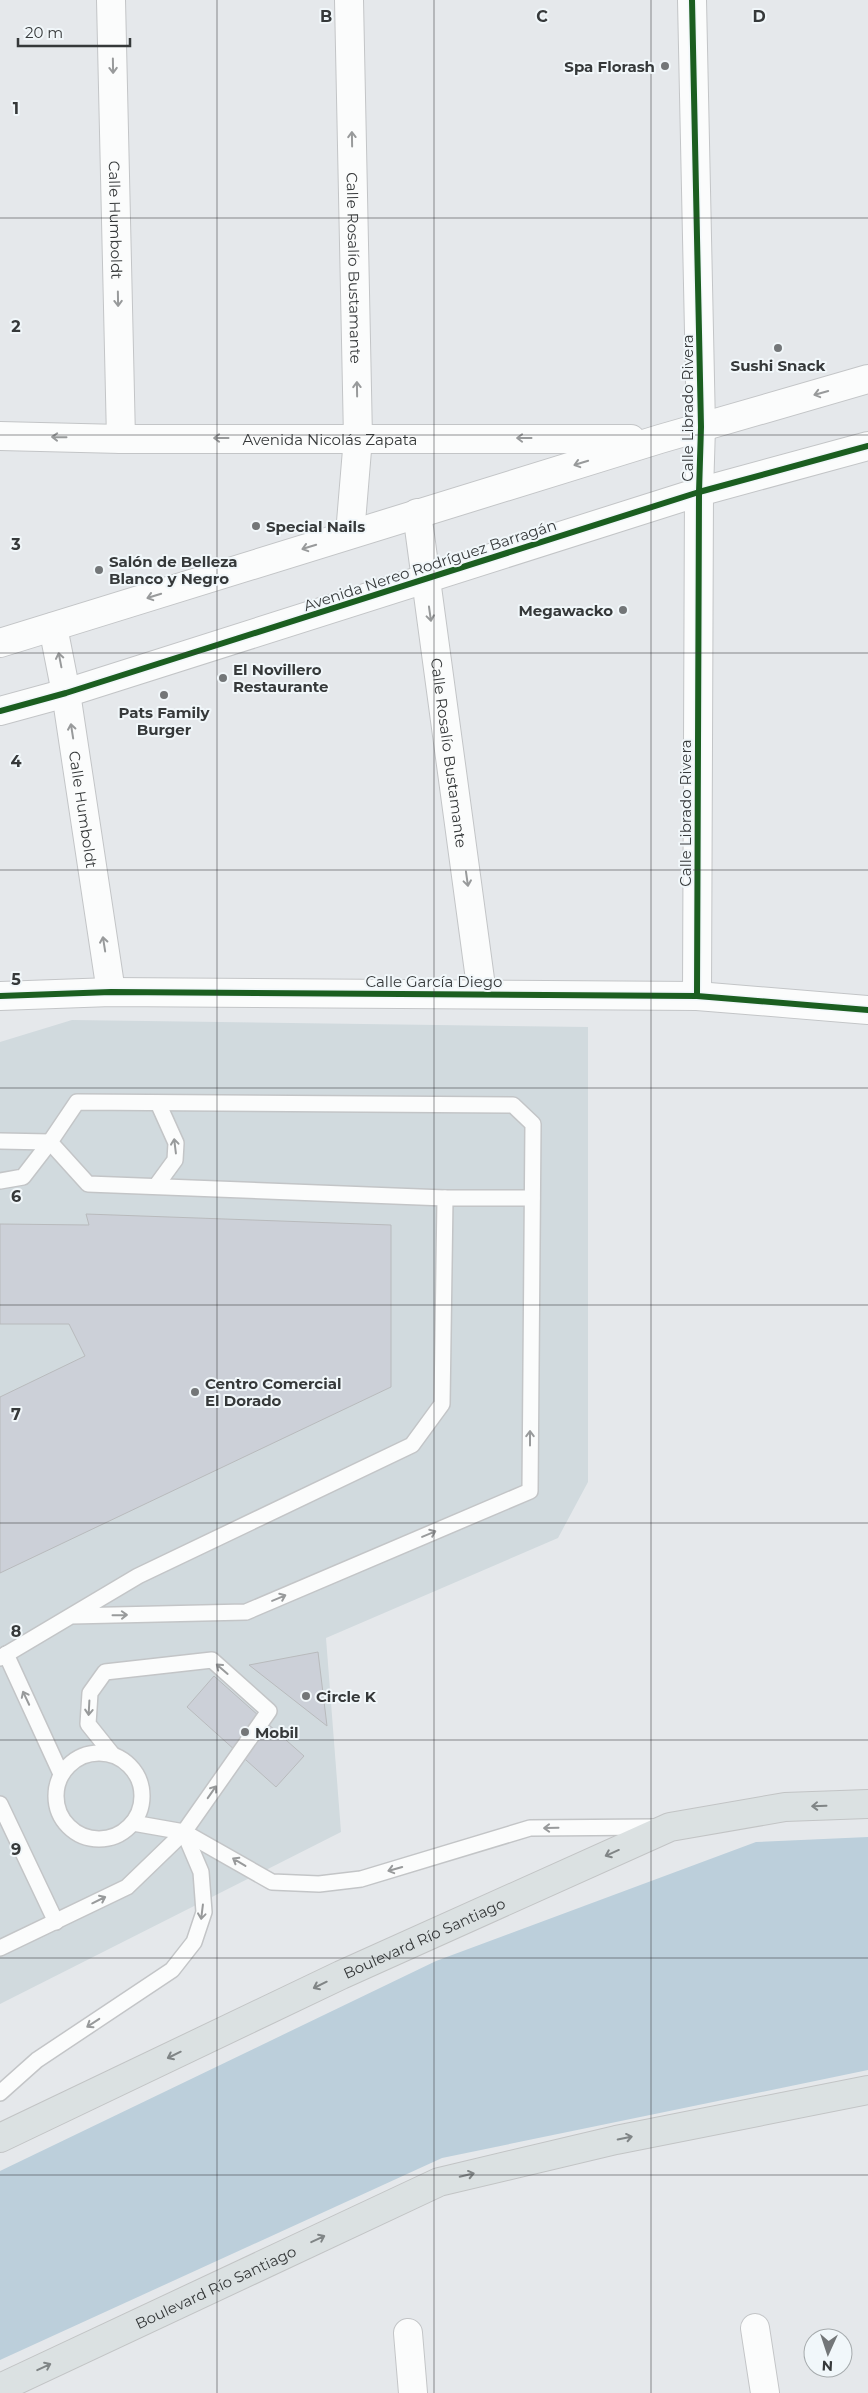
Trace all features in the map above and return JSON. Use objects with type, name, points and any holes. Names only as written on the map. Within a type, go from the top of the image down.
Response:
[{"type":"main road","name":"Boulevard Río Santiago","points":[[0,2138],[341,1975],[670,1826],[785,1807],[868,1804]]},
{"type":"main road","name":"Boulevard Río Santiago","points":[[0,2388],[439,2182],[616,2140],[868,2090]]},
{"type":"street","name":"Calle Humboldt","points":[[111,0],[121,439]]},
{"type":"street","name":"Calle Rosalío Bustamante","points":[[349,0],[358,438],[350,534]]},
{"type":"street","name":"Calle Librado Rivera","points":[[692,0],[701,427],[699,492],[697,996]]},
{"type":"street","points":[[0,643],[660,439],[868,379]]},
{"type":"street","name":"Avenida Nicolás Zapata","points":[[0,436],[121,439],[660,439]]},
{"type":"street","name":"Avenida Nereo Rodríguez Barragán","points":[[0,711],[66,693],[699,492],[868,446]]},
{"type":"street","name":"Calle Rosalío Bustamante","points":[[417,513],[482,994]]},
{"type":"street","name":"Calle Humboldt","points":[[53,627],[66,693],[111,992]]},
{"type":"street","name":"Calle García Diego","points":[[0,996],[111,992],[697,996],[868,1010]]},
{"type":"street","points":[[755,2328],[765,2393]]},
{"type":"street","points":[[408,2333],[413,2393]]},
{"type":"lane","points":[[0,1181],[23,1177],[77,1102],[513,1105],[532,1124],[530,1491],[246,1612],[71,1616]]},
{"type":"lane","points":[[156,1186],[175,1160],[176,1143],[158,1103]]},
{"type":"lane","points":[[0,1142],[50,1142],[88,1184],[445,1198],[532,1198]]},
{"type":"lane","points":[[61,1774],[3,1656],[138,1576],[412,1444],[442,1404],[445,1198]]},
{"type":"lane","points":[[0,1948],[127,1887],[184,1832],[270,1711],[212,1660],[105,1672],[90,1693],[88,1724],[112,1754]]},
{"type":"lane","points":[[97,1753],[112,1754],[124,1760],[134,1770],[141,1783],[140,1811],[133,1823],[122,1833],[109,1838],[95,1839],[75,1832],[60,1816],[56,1802],[56,1788],[61,1774],[70,1763],[83,1756],[97,1753]]},
{"type":"lane","points":[[0,1804],[56,1922]]},
{"type":"lane","points":[[133,1823],[184,1832],[272,1882],[319,1884],[360,1879],[530,1828],[670,1826]]},
{"type":"lane","points":[[0,2093],[37,2060],[172,1970],[194,1942],[204,1912],[201,1872],[184,1832]]},
{"type":"shaded area","points":[[72,1020],[588,1027],[588,1482],[558,1538],[326,1638],[341,1832],[0,2004],[0,1042]]},
{"type":"shaded area","points":[[868,1837],[868,2070],[442,2158],[0,2360],[0,2171],[436,1961],[756,1842]]},
{"type":"building","name":"Centro Comercial El Dorado","points":[[86,1214],[391,1225],[391,1387],[0,1573],[0,1397],[85,1356],[69,1324],[0,1324],[0,1224],[89,1225]]},
{"type":"building","name":"Circle K","points":[[318,1652],[327,1726],[249,1665]]},
{"type":"building","name":"Mobil","points":[[214,1676],[304,1756],[276,1787],[187,1707]]},
{"type":"cycle path","points":[[692,0],[701,427],[699,492],[697,996]]},
{"type":"cycle path","points":[[0,711],[66,693],[699,492],[868,446]]},
{"type":"cycle path","points":[[0,996],[111,992],[697,996],[868,1010]]},
{"type":"place","name":"Spa Florash","points":[[665,66]]},
{"type":"place","name":"Sushi Snack","points":[[778,348]]},
{"type":"place","name":"Special Nails","points":[[256,526]]},
{"type":"place","name":"Salón de Belleza Blanco y Negro","points":[[99,570]]},
{"type":"place","name":"Megawacko","points":[[623,610]]},
{"type":"place","name":"El Novillero Restaurante","points":[[223,678]]},
{"type":"place","name":"Pats Family Burger","points":[[164,695]]},
{"type":"place","name":"Centro Comercial El Dorado","points":[[195,1392]]},
{"type":"place","name":"Circle K","points":[[306,1696]]},
{"type":"place","name":"Mobil","points":[[245,1732]]}]
